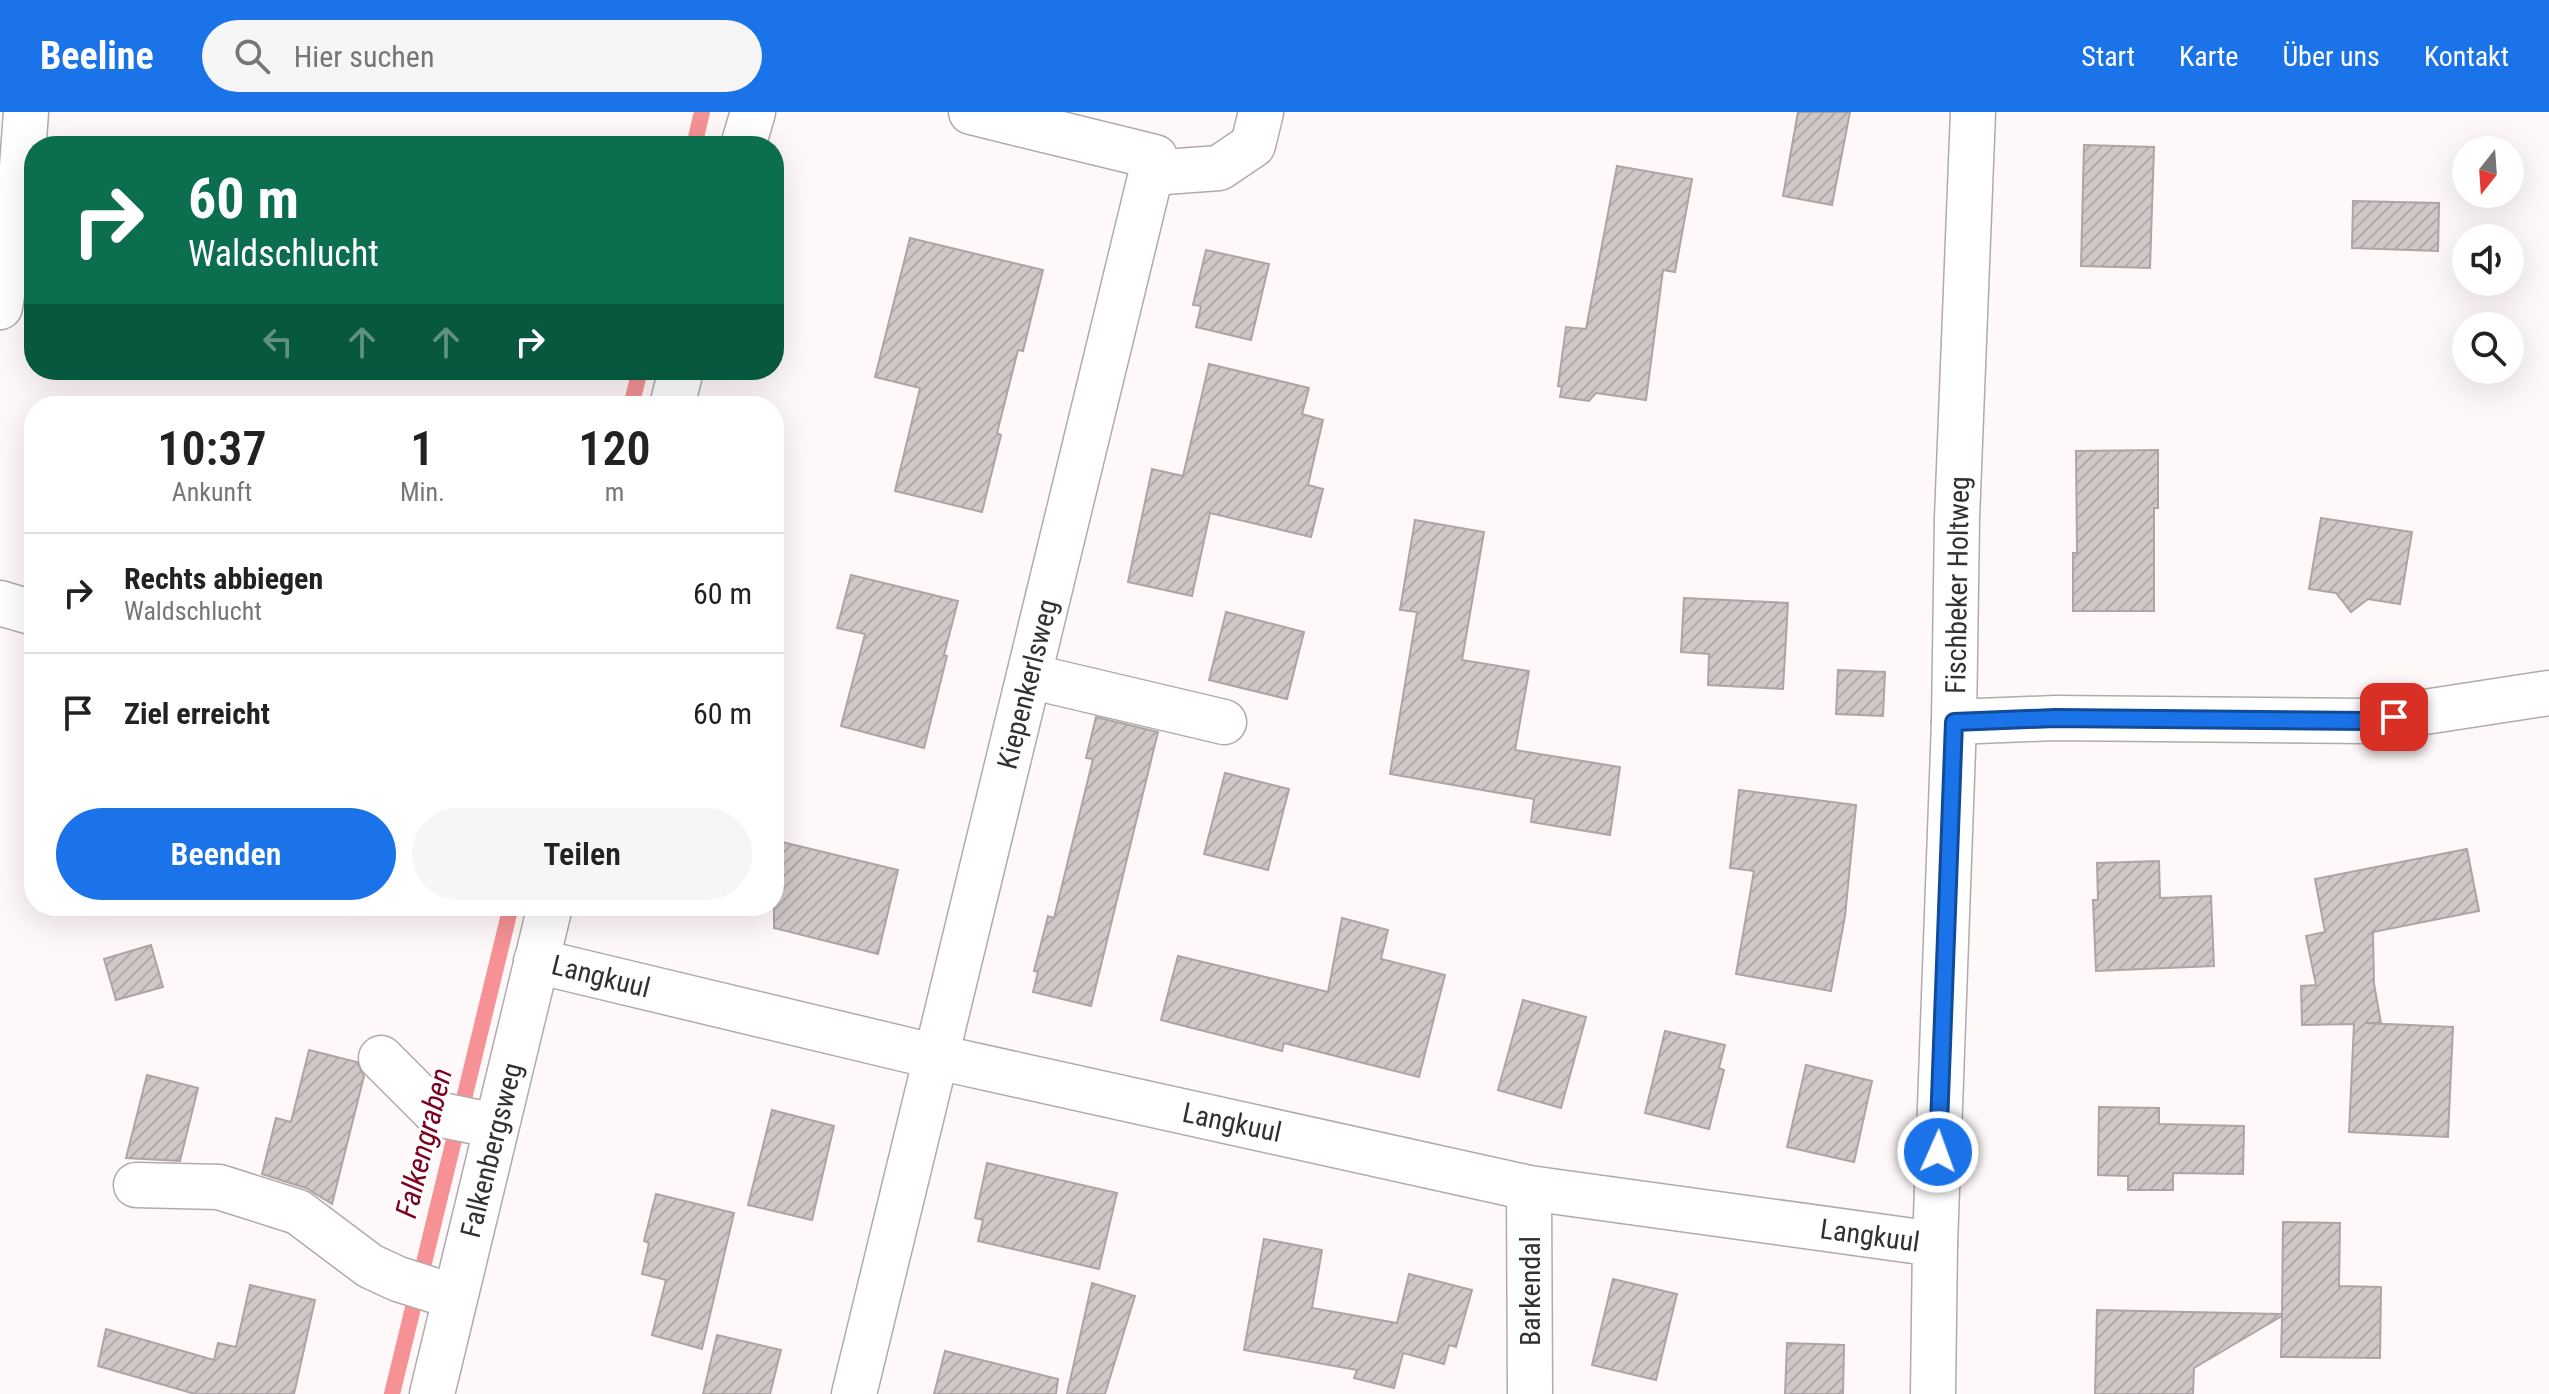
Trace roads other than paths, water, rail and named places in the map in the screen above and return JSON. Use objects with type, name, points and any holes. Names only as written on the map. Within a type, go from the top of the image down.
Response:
[{"type":"street","points":[[24,136],[26,112]]},
{"type":"street","points":[[746,136],[753,112]]},
{"type":"street","points":[[971,112],[1048,121],[1155,157],[1151,173],[1219,168],[1253,145],[1261,112]]},
{"type":"street","name":"Fischbeker Holtweg","points":[[1933,1394],[1935,1244],[1954,722],[1957,518],[1973,112]]},
{"type":"street","points":[[0,307],[21,180],[24,139]]},
{"type":"street","name":"Kiepenkerlsweg","points":[[854,1394],[1151,173]]},
{"type":"street","points":[[0,603],[24,610]]},
{"type":"street","points":[[1029,676],[1224,722]]},
{"type":"street","points":[[1954,722],[2055,718],[2366,721],[2549,693]]},
{"type":"street","name":"Falkenbergsweg","points":[[432,1394],[433,1289],[472,1122],[536,961],[547,916]]},
{"type":"street","name":"Langkuul","points":[[536,961],[937,1057],[1529,1188],[1935,1244]]},
{"type":"street","points":[[381,1058],[437,1114],[472,1122]]},
{"type":"street","points":[[136,1185],[219,1187],[298,1212],[370,1266],[433,1289]]},
{"type":"street","name":"Barkendal","points":[[1529,1188],[1530,1394]]},
{"type":"waterway","name":"Falkengraben","points":[[696,136],[702,112]]},
{"type":"waterway","name":"Falkengraben","points":[[634,396],[638,380]]},
{"type":"waterway","name":"Falkengraben","points":[[392,1394],[509,916]]}]
